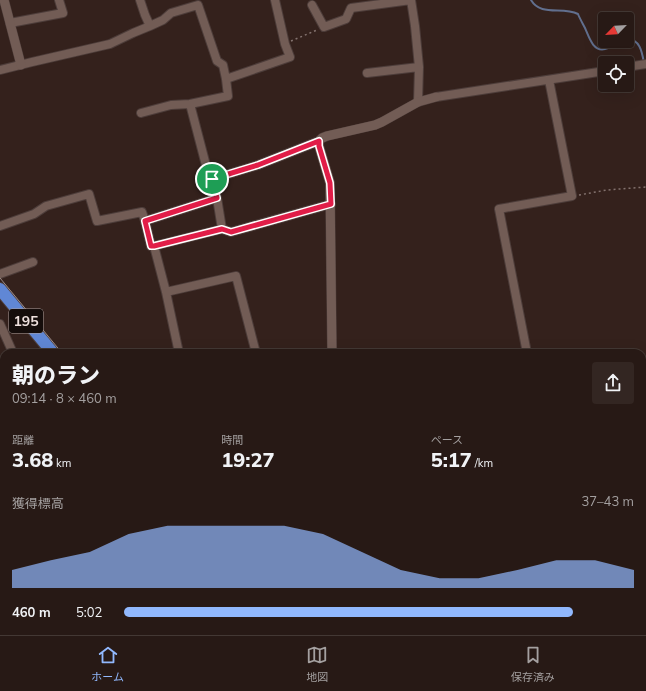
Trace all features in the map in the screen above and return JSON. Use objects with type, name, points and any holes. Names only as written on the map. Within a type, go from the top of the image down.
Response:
[{"type":"highway","name":"195","points":[[2,295],[49,349]]},
{"type":"street","points":[[4,0],[21,65]]},
{"type":"street","points":[[10,24],[62,13],[60,0]]},
{"type":"street","points":[[140,0],[150,26]]},
{"type":"street","points":[[226,79],[290,57],[285,44],[275,0]]},
{"type":"street","points":[[312,5],[324,27],[346,19],[350,8],[411,0],[419,67],[418,102]]},
{"type":"street","points":[[0,70],[110,44],[163,20],[171,13],[198,3],[217,61],[223,65],[228,96],[190,104],[171,104],[141,114]]},
{"type":"street","points":[[367,73],[419,67]]},
{"type":"street","points":[[212,179],[258,165],[319,141],[327,136],[361,129],[382,122],[418,102],[436,97],[598,72]]},
{"type":"street","points":[[526,349],[499,209],[572,196],[549,80]]},
{"type":"street","points":[[190,104],[208,173],[212,179],[217,198],[222,229]]},
{"type":"street","points":[[319,141],[319,146],[330,183],[332,349]]},
{"type":"street","points":[[0,226],[34,214],[46,206],[89,194],[96,221],[142,212],[151,246],[154,246],[178,349]]},
{"type":"street","points":[[145,221],[217,198]]},
{"type":"street","points":[[154,246],[222,229],[231,232],[331,204]]},
{"type":"street","points":[[0,274],[33,262]]},
{"type":"street","points":[[166,292],[236,276],[255,349]]},
{"type":"street","points":[[0,324],[11,349]]},
{"type":"path","points":[[285,44],[324,27]]},
{"type":"path","points":[[572,196],[607,190],[646,187]]},
{"type":"waterway","points":[[531,0],[535,5],[546,10],[565,11],[578,14],[594,46],[601,49],[607,48]]},
{"type":"waterway","points":[[634,41],[640,47],[644,63]]},
{"type":"tram line","points":[[0,278],[59,349]]},
{"type":"route","points":[[319,141],[319,146],[330,183],[331,204],[231,232],[222,229],[151,246],[145,221],[217,198],[212,179],[258,165],[319,141]]}]
